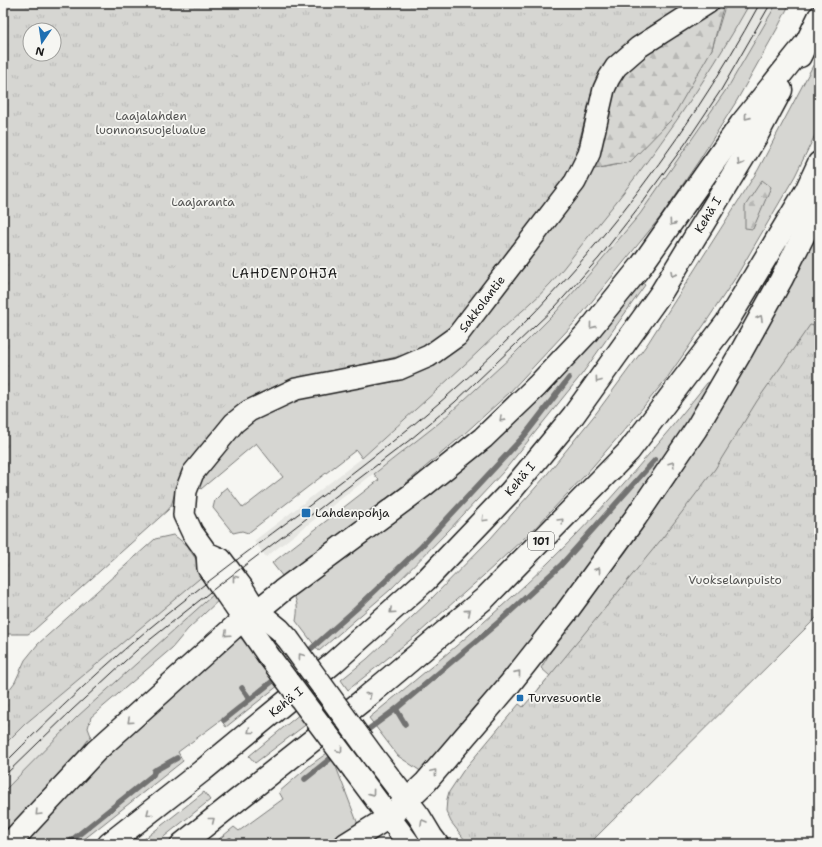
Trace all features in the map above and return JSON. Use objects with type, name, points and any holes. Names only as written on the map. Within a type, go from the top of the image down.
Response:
[{"type":"main road","name":"Kehä I","points":[[109,844],[334,664],[426,580],[511,491],[573,416],[661,293],[757,135],[819,17]]},
{"type":"main road","points":[[9,844],[96,751],[250,615],[422,487],[483,438],[537,386],[586,334],[641,266],[741,124],[806,43]]},
{"type":"main road","name":"101","points":[[182,844],[362,701],[485,598],[629,451],[727,322],[806,191],[819,163]]},
{"type":"main road","points":[[346,844],[389,817],[426,782],[509,684],[565,614],[636,517],[696,429],[781,280],[819,205]]},
{"type":"main road","points":[[250,615],[280,630],[288,639],[373,756],[420,816],[437,844]]},
{"type":"main road","points":[[250,615],[268,655],[410,844]]},
{"type":"street","name":"Sakkolantie","points":[[250,615],[242,587],[221,559],[206,553],[192,532],[184,515],[186,491],[193,473],[234,423],[249,411],[296,389],[399,369],[429,356],[457,336],[575,182],[589,154],[604,89],[616,67],[639,47],[708,3]]},
{"type":"shaded area","points":[[750,3],[777,3],[730,84],[687,151],[640,214],[592,271],[556,312],[513,355],[439,423],[266,557],[254,541],[362,458],[550,284],[660,144],[694,94]]},
{"type":"shaded area","points":[[202,576],[214,594],[78,716],[3,792],[3,746],[25,724]]},
{"type":"green space","name":"Laajaranta","points":[[3,3],[696,3],[603,66],[591,96],[573,165],[551,196],[539,217],[451,328],[435,342],[405,355],[288,382],[268,390],[250,401],[178,482],[171,506],[168,510],[34,630],[28,634],[8,634],[3,639]]},
{"type":"green space","points":[[726,3],[750,3],[715,63],[656,149],[614,205],[545,289],[362,458],[356,450],[248,533],[242,531],[233,533],[213,508],[215,500],[221,492],[227,487],[243,508],[283,477],[256,443],[201,489],[196,483],[204,468],[255,416],[302,396],[392,382],[432,366],[509,285],[594,169],[630,162],[712,49]]},
{"type":"green space","points":[[777,3],[790,3],[736,102],[662,215],[576,321],[509,393],[463,435],[404,485],[283,577],[272,563],[379,480],[374,474],[439,423],[513,355],[556,312],[592,271],[640,214],[730,84]]},
{"type":"green space","points":[[724,4],[712,49],[671,120],[630,162],[594,169],[615,83],[628,68]]},
{"type":"green space","points":[[819,54],[819,127],[795,176],[736,277],[667,378],[587,473],[534,529],[419,633],[348,690],[341,680],[367,659],[428,602],[490,539],[544,478],[597,412],[648,343],[758,170]]},
{"type":"green space","points":[[762,180],[771,187],[753,229],[745,228],[745,206]]},
{"type":"green space","points":[[819,229],[819,324],[704,505],[538,690],[550,676],[541,668],[561,634],[625,553],[679,475],[755,351]]},
{"type":"green space","points":[[640,281],[645,285],[582,374],[504,471],[390,590],[319,651],[296,621],[297,607],[293,593],[368,538]]},
{"type":"green space","name":"Vuokselanpuisto","points":[[810,325],[819,327],[819,615],[589,844],[468,844],[451,822],[446,811],[449,792],[463,771],[519,704],[523,707],[538,690],[660,541],[715,469],[757,401]]},
{"type":"green space","points":[[712,382],[714,385],[633,510],[514,664],[473,708],[422,772],[398,756],[369,718],[483,623],[548,563],[630,476],[707,383]]},
{"type":"green space","points":[[173,535],[183,542],[205,574],[25,724],[3,746],[3,698],[15,682],[25,660],[38,644],[155,539]]},
{"type":"green space","points":[[214,594],[220,599],[188,629],[172,648],[91,717],[88,728],[91,736],[70,764],[49,784],[3,835],[3,792],[78,716]]},
{"type":"green space","points":[[240,638],[247,641],[279,685],[226,727],[221,720],[178,752],[183,761],[78,844],[21,844],[116,747],[232,642]]},
{"type":"green space","points":[[301,713],[308,723],[255,763],[249,756]]},
{"type":"green space","points":[[330,751],[359,827],[331,844],[213,844],[234,827],[239,831],[283,799],[279,792],[309,766]]},
{"type":"green space","points":[[204,792],[210,800],[155,844],[138,844]]},
{"type":"waterway","points":[[304,655],[356,609],[420,548],[524,436],[569,378]]},
{"type":"waterway","points":[[362,734],[396,709],[501,620],[561,565],[655,460]]},
{"type":"waterway","points":[[224,720],[279,676]]},
{"type":"waterway","points":[[242,688],[250,699]]},
{"type":"waterway","points":[[396,709],[405,724]]},
{"type":"waterway","points":[[305,779],[336,754]]},
{"type":"waterway","points":[[154,771],[177,758]]},
{"type":"waterway","points":[[67,844],[153,775],[155,770]]},
{"type":"waterway","points":[[225,844],[230,840]]},
{"type":"tram line","points":[[3,765],[83,687],[145,632],[378,453],[446,397],[493,354],[580,263],[621,214],[695,111],[729,58],[760,3]]},
{"type":"tram line","points":[[3,777],[137,650],[219,585],[411,439],[455,402],[555,307],[599,258],[685,144],[721,90],[771,3]]},
{"type":"place","name":"Lahdenpohja","points":[[306,513]]},
{"type":"place","name":"Turvesuontie","points":[[520,698]]},
{"type":"district","name":"LAHDENPOHJA","points":[[285,273]]},
{"type":"park label","name":"Laajalahden luonnonsuojelualue","points":[[151,123]]}]
